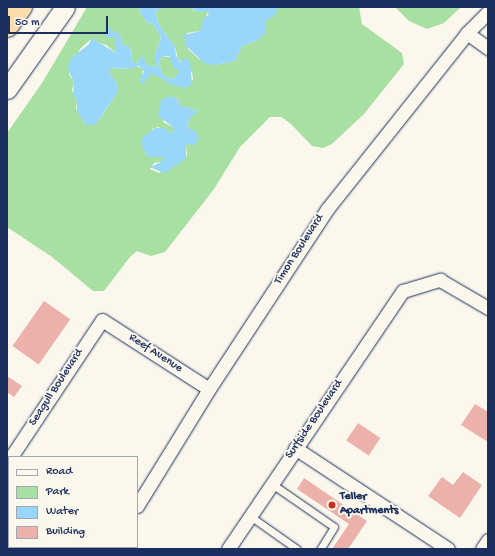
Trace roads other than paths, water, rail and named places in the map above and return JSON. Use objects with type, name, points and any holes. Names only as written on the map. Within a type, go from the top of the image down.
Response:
[{"type":"highway","points":[[7,26],[21,7]]},
{"type":"street","points":[[7,89],[65,7]]},
{"type":"street","name":"Timon Boulevard","points":[[138,504],[209,389],[328,208],[467,33],[488,12]]},
{"type":"street","points":[[467,33],[488,48]]},
{"type":"street","name":"Surfside Boulevard","points":[[228,549],[403,291],[440,280],[488,308]]},
{"type":"street","name":"Reef Avenue","points":[[102,320],[209,389]]},
{"type":"street","name":"Seagull Boulevard","points":[[13,456],[102,320]]},
{"type":"street","points":[[296,448],[448,549]]},
{"type":"street","points":[[482,549],[488,540]]},
{"type":"lane","points":[[272,484],[334,527],[320,549]]},
{"type":"lane","points":[[250,516],[297,549]]},
{"type":"water","points":[[138,7],[162,7],[155,13],[159,25],[175,47],[176,55],[180,62],[186,58],[190,61],[192,83],[186,88],[172,85],[154,74],[149,76],[143,84],[139,81],[144,71],[139,66],[129,69],[111,68],[109,72],[118,85],[118,92],[95,125],[86,125],[77,111],[77,102],[73,94],[74,83],[68,69],[70,59],[89,44],[92,38],[116,53],[116,37],[105,38],[105,29],[108,27],[113,32],[119,33],[122,44],[130,47],[133,63],[137,63],[141,56],[146,60],[146,65],[158,67],[154,58],[161,37],[153,24],[146,22]],"holes":[[[169,56],[174,68],[181,71],[172,79],[167,78],[162,73],[159,64],[161,57]]]},
{"type":"water","points":[[189,7],[278,7],[276,14],[266,21],[266,33],[256,41],[242,46],[235,61],[214,65],[204,63],[185,45],[184,35],[200,31],[203,19],[209,14],[206,11],[198,12]]},
{"type":"water","points":[[170,96],[178,99],[179,105],[198,111],[189,119],[188,126],[189,129],[196,131],[199,140],[194,145],[186,144],[186,157],[179,164],[172,167],[170,171],[163,173],[150,167],[161,162],[164,157],[148,157],[141,144],[143,137],[155,128],[164,128],[170,133],[173,132],[173,127],[158,116],[161,100]]},
{"type":"place","name":"Teller Apartments","points":[[332,505]]}]
